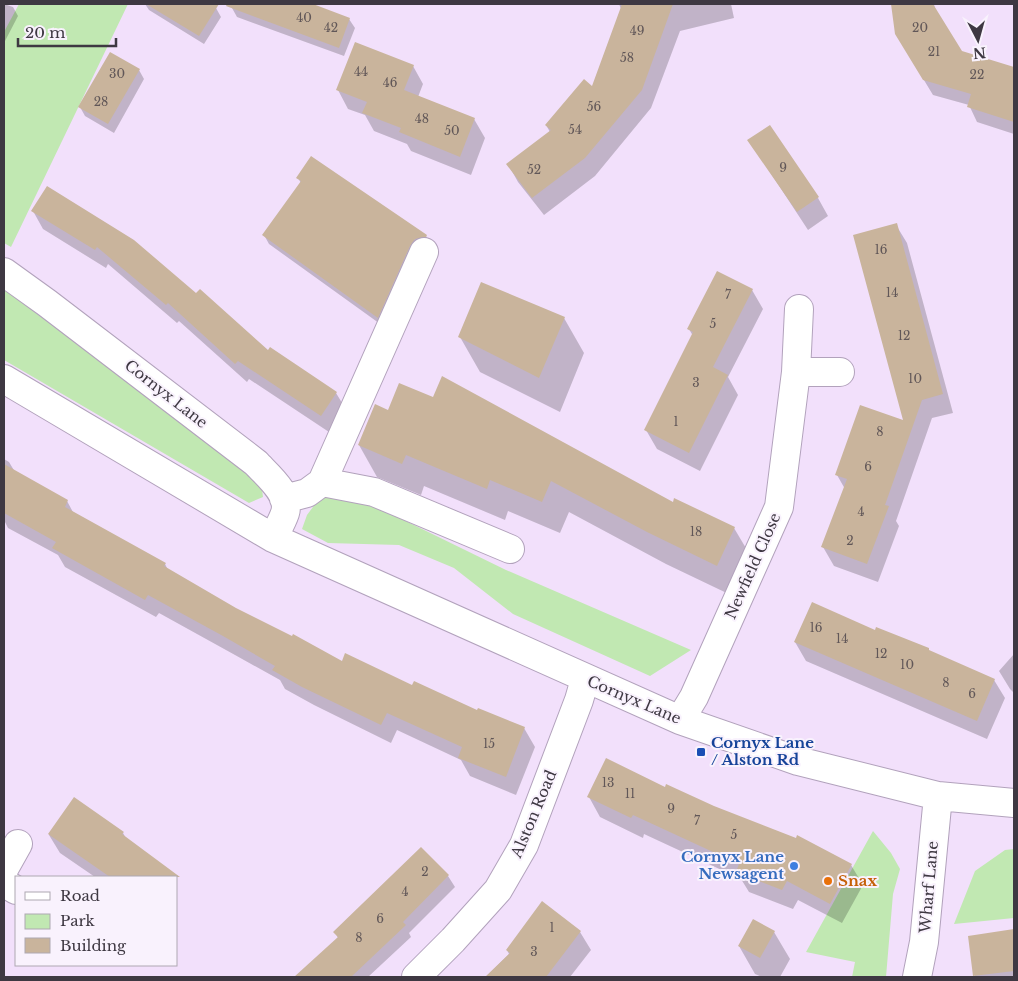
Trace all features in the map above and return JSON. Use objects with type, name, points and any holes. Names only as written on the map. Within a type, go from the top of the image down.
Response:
[{"type":"street","points":[[272,538],[286,512],[284,499],[307,493],[322,482],[424,252]]},
{"type":"street","name":"Cornyx Lane","points":[[4,272],[256,463],[277,486],[284,499]]},
{"type":"street","name":"Newfield Close","points":[[680,720],[694,697],[779,507],[796,372],[799,310]]},
{"type":"street","points":[[796,372],[840,372]]},
{"type":"street","name":"Cornyx Lane","points":[[4,380],[272,538],[680,720],[798,761],[938,796],[1014,803]]},
{"type":"street","points":[[322,482],[374,492],[510,549]]},
{"type":"street","name":"Alston Road","points":[[416,977],[453,940],[498,890],[520,853],[580,700],[585,679]]},
{"type":"street","name":"Wharf Lane","points":[[917,977],[924,942],[938,796]]},
{"type":"street","points":[[4,869],[18,844]]},
{"type":"street","points":[[4,883],[15,889]]},
{"type":"green space","points":[[19,4],[128,4],[11,247],[4,243],[4,32]]},
{"type":"green space","points":[[4,284],[249,468],[262,489],[263,497],[249,503],[4,360]]},
{"type":"green space","points":[[330,484],[506,570],[691,650],[650,676],[513,614],[454,568],[399,545],[328,543],[302,529],[307,515]]},
{"type":"green space","points":[[873,831],[891,853],[900,869],[893,894],[886,977],[852,977],[855,962],[806,952]]},
{"type":"green space","points":[[1014,849],[1014,918],[954,924],[975,871],[1005,850]]},
{"type":"building","points":[[146,4],[219,4],[199,36]]},
{"type":"building","points":[[227,4],[313,4],[350,18],[339,48],[226,6]]},
{"type":"building","points":[[622,4],[673,4],[642,90],[585,158],[532,198],[506,164],[551,130],[545,125],[584,79],[592,86]]},
{"type":"building","points":[[891,4],[933,4],[962,51],[1014,67],[1014,122],[967,107],[971,94],[923,80],[895,34]]},
{"type":"building","points":[[355,42],[414,65],[404,90],[475,118],[460,157],[399,132],[401,128],[362,113],[367,102],[336,90]]},
{"type":"building","points":[[110,52],[140,69],[108,124],[78,107]]},
{"type":"building","points":[[770,125],[819,197],[797,212],[747,140]]},
{"type":"building","points":[[311,156],[427,235],[426,237],[415,239],[410,246],[378,318],[262,235],[301,181],[296,178]]},
{"type":"building","points":[[47,186],[134,240],[196,293],[200,289],[268,350],[270,347],[337,392],[321,416],[238,361],[235,364],[168,303],[166,305],[97,247],[95,250],[31,211]]},
{"type":"building","points":[[897,223],[943,394],[922,400],[885,505],[889,506],[867,564],[821,547],[847,479],[835,475],[860,405],[903,420],[853,235]]},
{"type":"building","points":[[717,271],[753,289],[713,367],[728,375],[689,453],[644,430],[693,332],[687,329]]},
{"type":"building","points":[[481,282],[565,317],[539,378],[458,337]]},
{"type":"building","points":[[442,376],[673,502],[674,498],[735,527],[717,566],[647,532],[551,481],[542,502],[490,480],[487,489],[406,455],[402,464],[358,445],[375,404],[388,410],[399,383],[433,397]]},
{"type":"building","points":[[4,464],[68,500],[65,507],[166,563],[164,566],[236,608],[292,636],[293,634],[342,661],[345,653],[412,685],[414,681],[477,710],[478,708],[525,727],[506,777],[458,758],[462,747],[387,713],[381,725],[302,687],[272,670],[275,666],[223,636],[148,595],[145,600],[52,548],[56,542],[4,513]]},
{"type":"building","points":[[812,602],[875,630],[876,627],[929,648],[929,650],[995,679],[977,721],[794,642]]},
{"type":"building","points":[[606,758],[665,787],[666,784],[714,806],[796,838],[797,835],[852,864],[830,904],[787,881],[782,890],[736,872],[739,864],[633,815],[631,818],[587,797]]},
{"type":"building","points":[[74,797],[124,832],[122,834],[180,877],[109,876],[48,834]]},
{"type":"building","points":[[421,847],[449,875],[403,922],[406,925],[351,977],[294,977],[338,937],[333,932]]},
{"type":"building","points":[[542,901],[581,931],[546,977],[485,977],[510,953],[506,950]]},
{"type":"building","points":[[753,919],[775,931],[760,958],[738,946]]},
{"type":"building","points":[[1014,929],[1014,971],[973,976],[968,936]]},
{"type":"place","name":"Cornyx Lane / Alston Rd","points":[[701,752]]},
{"type":"place","name":"Cornyx Lane Newsagent","points":[[794,866]]},
{"type":"place","name":"Snax","points":[[828,881]]}]
